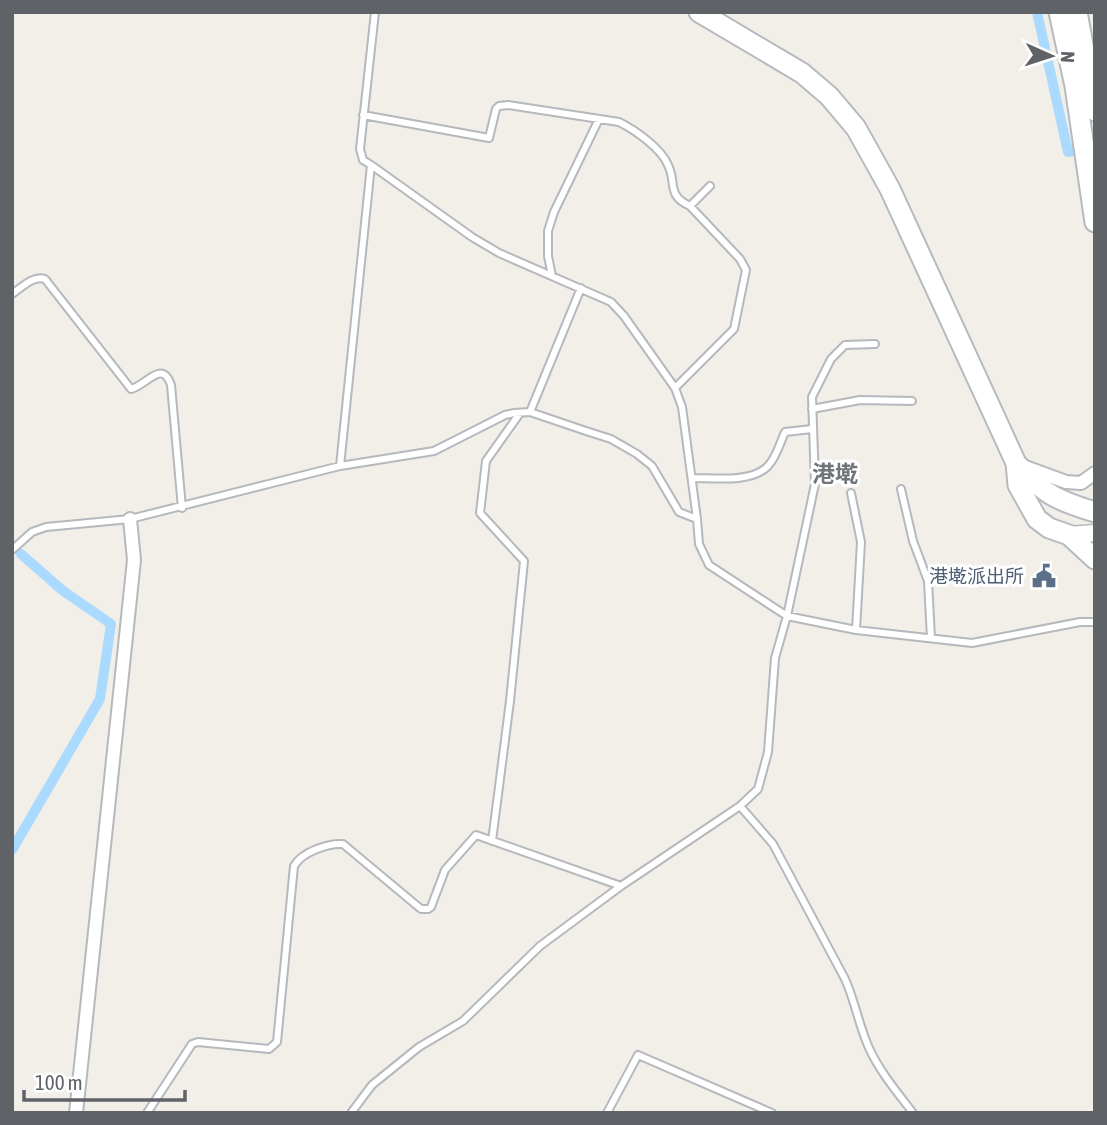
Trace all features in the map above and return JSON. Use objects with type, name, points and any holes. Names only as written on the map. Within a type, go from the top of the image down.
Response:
[{"type":"main road","points":[[699,12],[802,73],[829,96],[856,128],[890,189],[1016,463],[1018,485],[1037,519],[1049,528],[1069,535],[1095,559]]},
{"type":"main road","points":[[1059,12],[1076,86],[1095,222]]},
{"type":"main road","points":[[1077,12],[1095,111]]},
{"type":"main road","points":[[1016,463],[1048,495],[1066,504],[1095,512]]},
{"type":"street","points":[[1016,463],[1066,482],[1082,483],[1095,472]]},
{"type":"street","points":[[76,1113],[134,560],[130,519]]},
{"type":"street","points":[[1069,535],[1095,533]]},
{"type":"lane","points":[[375,12],[360,149],[363,160],[472,237],[499,253],[611,302],[624,316],[676,388],[682,407],[693,478],[699,544],[709,565],[787,616],[856,630],[972,643],[1080,622],[1095,622]]},
{"type":"lane","points":[[363,116],[489,138],[496,109],[508,105],[619,122],[652,144],[668,165],[673,191],[740,260],[746,270],[734,329],[676,388]]},
{"type":"lane","points":[[552,275],[548,256],[548,231],[554,212],[599,119]]},
{"type":"lane","points":[[340,466],[371,165]]},
{"type":"lane","points":[[690,206],[710,186]]},
{"type":"lane","points":[[12,294],[34,279],[45,279],[131,389],[137,388],[156,373],[168,376],[183,508]]},
{"type":"lane","points":[[530,412],[581,288]]},
{"type":"lane","points":[[351,1113],[372,1084],[419,1047],[463,1021],[540,946],[621,886],[740,806],[758,789],[768,752],[775,658],[787,616],[815,484],[812,397],[831,359],[845,345],[875,344]]},
{"type":"lane","points":[[811,409],[860,400],[912,401]]},
{"type":"lane","points":[[12,550],[32,531],[46,527],[130,519],[183,508],[340,466],[434,451],[505,415],[530,412],[611,439],[637,454],[652,466],[679,513],[697,519]]},
{"type":"lane","points":[[492,841],[524,561],[480,513],[486,461],[520,413]]},
{"type":"lane","points":[[693,478],[741,478],[764,469],[770,464],[785,432],[812,429]]},
{"type":"lane","points":[[901,489],[913,541],[928,582],[931,638]]},
{"type":"lane","points":[[850,494],[861,542],[856,630]]},
{"type":"lane","points":[[740,806],[773,844],[845,979],[855,1001],[868,1046],[884,1075],[913,1113]]},
{"type":"lane","points":[[147,1113],[192,1044],[198,1042],[269,1049],[277,1042],[294,866],[303,855],[343,844],[421,909],[428,909],[435,899],[445,870],[476,835],[621,886]]},
{"type":"lane","points":[[607,1113],[638,1055],[772,1113]]},
{"type":"waterway","points":[[1037,12],[1068,152],[1095,146]]},
{"type":"waterway","points":[[12,850],[100,699],[111,624],[62,590],[21,554]]},
{"type":"place","name":"港墘派出所","points":[[1044,576]]},
{"type":"district","name":"港墘","points":[[835,474]]}]
